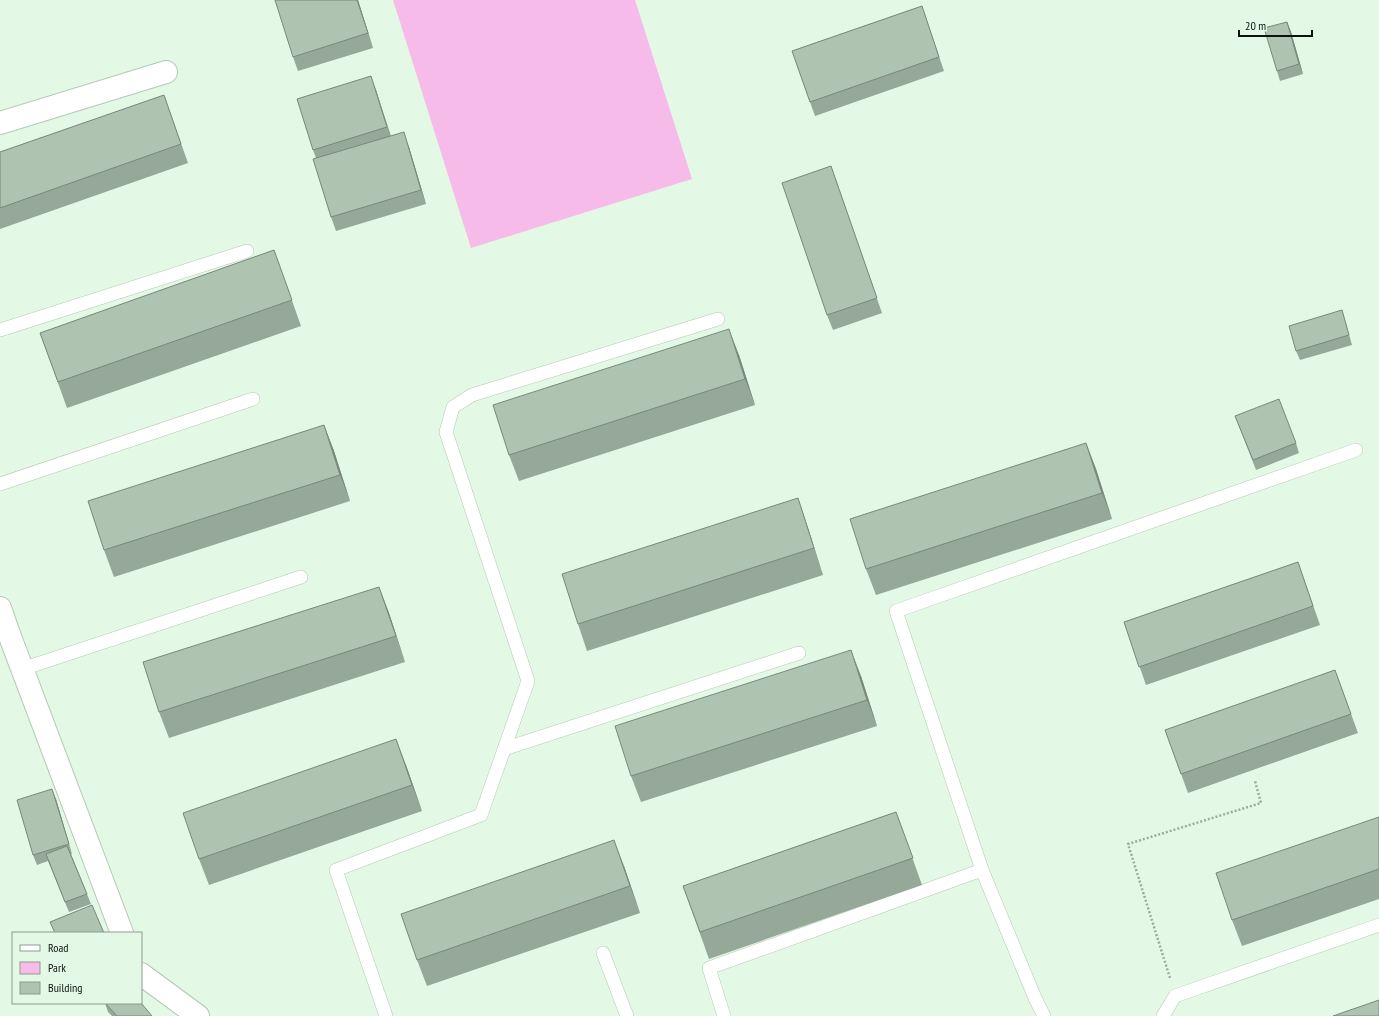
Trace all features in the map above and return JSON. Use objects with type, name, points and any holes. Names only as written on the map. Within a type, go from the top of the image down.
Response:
[{"type":"street","points":[[0,123],[166,72]]},
{"type":"street","points":[[0,608],[122,932]]},
{"type":"street","points":[[142,975],[198,1016]]},
{"type":"lane","points":[[0,330],[247,251]]},
{"type":"lane","points":[[386,1016],[336,870],[481,815],[528,681],[446,432],[453,407],[472,395],[718,319]]},
{"type":"lane","points":[[0,484],[253,399]]},
{"type":"lane","points":[[1044,1016],[1034,998],[982,870],[896,611],[1356,450]]},
{"type":"lane","points":[[22,669],[301,577]]},
{"type":"lane","points":[[504,749],[799,653]]},
{"type":"lane","points":[[724,1016],[709,968],[982,870]]},
{"type":"lane","points":[[1163,1016],[1175,996],[1379,925]]},
{"type":"lane","points":[[603,953],[627,1016]]},
{"type":"path","points":[[1175,996],[1128,844],[1261,803],[1255,781]]},
{"type":"green space","points":[[393,0],[635,0],[692,179],[471,248]]},
{"type":"building","points":[[275,0],[357,0],[368,33],[293,57]]},
{"type":"building","points":[[922,6],[939,57],[810,102],[792,51]]},
{"type":"building","points":[[1287,22],[1299,64],[1277,71],[1264,28]]},
{"type":"building","points":[[371,76],[387,127],[313,150],[297,99]]},
{"type":"building","points":[[164,95],[181,144],[0,208],[0,152]]},
{"type":"building","points":[[404,132],[421,190],[331,217],[313,159]]},
{"type":"building","points":[[831,166],[877,298],[827,315],[782,183]]},
{"type":"building","points":[[274,250],[292,300],[58,382],[40,333]]},
{"type":"building","points":[[1342,310],[1349,335],[1296,351],[1289,326]]},
{"type":"building","points":[[729,329],[745,379],[509,455],[493,405]]},
{"type":"building","points":[[1279,399],[1296,443],[1253,460],[1235,416]]},
{"type":"building","points":[[324,425],[340,475],[104,550],[88,501]]},
{"type":"building","points":[[1086,443],[1102,493],[866,569],[850,519]]},
{"type":"building","points":[[798,498],[814,548],[578,624],[562,574]]},
{"type":"building","points":[[1298,562],[1313,606],[1139,667],[1124,622]]},
{"type":"building","points":[[379,587],[396,636],[159,712],[143,662]]},
{"type":"building","points":[[851,650],[867,700],[631,776],[615,726]]},
{"type":"building","points":[[1335,670],[1351,714],[1181,774],[1165,730]]},
{"type":"building","points":[[396,739],[412,785],[199,859],[183,813]]},
{"type":"building","points":[[52,789],[69,844],[33,855],[17,800]]},
{"type":"building","points":[[896,812],[913,858],[700,932],[683,886]]},
{"type":"building","points":[[1379,817],[1379,869],[1232,920],[1216,873]]},
{"type":"building","points":[[614,840],[630,886],[417,960],[401,914]]},
{"type":"building","points":[[67,846],[87,894],[65,902],[46,854]]},
{"type":"building","points":[[92,905],[104,932],[55,932],[50,922]]},
{"type":"building","points":[[1379,1000],[1379,1016],[1333,1016]]},
{"type":"building","points":[[106,1004],[142,1004],[152,1016],[117,1016]]}]
